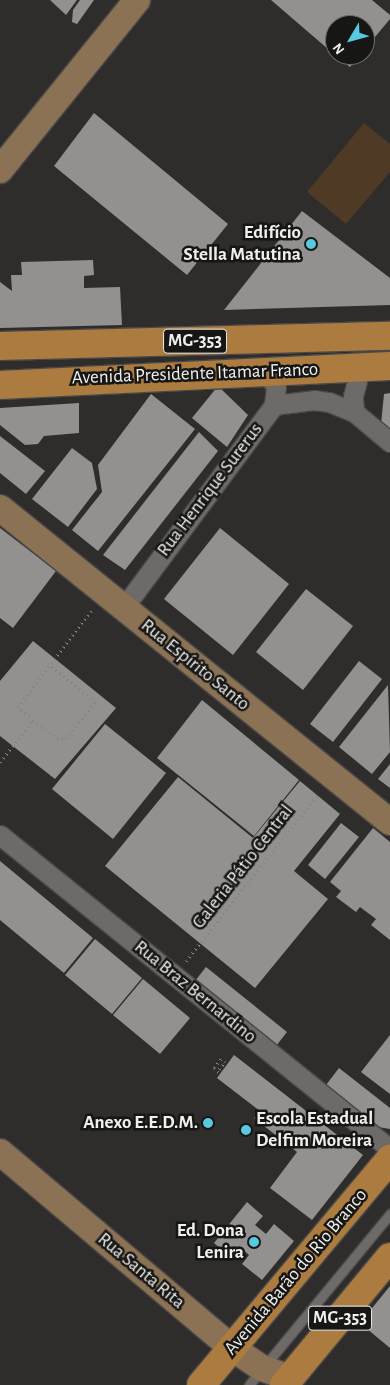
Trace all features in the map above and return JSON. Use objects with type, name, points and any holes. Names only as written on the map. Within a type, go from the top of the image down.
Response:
[{"type":"main road","name":"Avenida Presidente Itamar Franco","points":[[0,346],[390,336]]},
{"type":"main road","name":"Avenida Presidente Itamar Franco","points":[[0,385],[390,366]]},
{"type":"main road","name":"Avenida Barão do Rio Branco","points":[[202,1385],[390,1159]]},
{"type":"main road","name":"MG-353","points":[[287,1382],[390,1257]]},
{"type":"street","points":[[0,170],[131,2]]},
{"type":"street","points":[[354,412],[353,396],[361,367]]},
{"type":"street","name":"Rua Henrique Surerus","points":[[114,600],[274,405],[276,384],[263,372]]},
{"type":"street","points":[[274,405],[314,400],[354,412],[390,442]]},
{"type":"street","name":"Rua Espírito Santo","points":[[0,508],[390,822]]},
{"type":"street","name":"Rua Braz Bernardino","points":[[0,835],[390,1149]]},
{"type":"street","name":"Rua Santa Rita","points":[[0,1152],[232,1348],[256,1377],[287,1382]]},
{"type":"lane","name":"Avenida Barão do Rio Branco","points":[[256,1377],[390,1214]]},
{"type":"path","points":[[50,666],[95,702],[66,738],[58,738],[18,707],[50,666],[114,600]]},
{"type":"path","points":[[0,762],[34,720]]},
{"type":"path","name":"Galeria Pátio Central","points":[[174,976],[333,775]]},
{"type":"shaded area","points":[[364,123],[390,144],[390,172],[346,224],[307,192]]},
{"type":"building","points":[[50,0],[77,0],[66,15]]},
{"type":"building","points":[[80,0],[94,0],[77,24],[72,22],[73,10]]},
{"type":"building","points":[[271,0],[372,0],[390,15],[390,19],[375,37],[375,15],[325,15],[325,46]]},
{"type":"building","points":[[94,113],[228,224],[187,275],[54,166]]},
{"type":"building","name":"Edifício Stella Matutina","points":[[302,211],[390,278],[390,305],[224,310]]},
{"type":"building","points":[[93,260],[94,275],[84,276],[84,288],[120,287],[122,325],[0,328],[0,282],[12,291],[11,275],[22,275],[21,262]]},
{"type":"building","points":[[218,386],[248,415],[227,447],[192,418]]},
{"type":"building","points":[[390,393],[390,431],[381,424],[384,394]]},
{"type":"building","points":[[151,394],[195,429],[98,551],[72,530],[102,492],[98,465]]},
{"type":"building","points":[[79,403],[79,433],[44,436],[38,444],[25,445],[0,425],[0,408]]},
{"type":"building","points":[[199,432],[218,451],[125,570],[103,555]]},
{"type":"building","points":[[0,436],[45,471],[26,494],[0,473]]},
{"type":"building","points":[[72,448],[92,463],[97,489],[68,527],[32,499]]},
{"type":"building","points":[[0,528],[56,571],[13,628],[0,618]]},
{"type":"building","points":[[220,528],[289,584],[233,655],[164,599]]},
{"type":"building","points":[[306,589],[353,626],[303,690],[256,652]]},
{"type":"building","points":[[33,641],[116,708],[55,779],[0,736],[0,681]]},
{"type":"building","points":[[359,661],[382,679],[333,742],[310,724]]},
{"type":"building","points":[[388,685],[390,752],[372,774],[339,747]]},
{"type":"building","points":[[202,700],[299,780],[254,836],[157,758]]},
{"type":"building","points":[[105,724],[166,773],[113,839],[52,789]]},
{"type":"building","points":[[390,764],[390,788],[378,779]]},
{"type":"building","points":[[178,777],[253,838],[300,781],[340,814],[294,871],[328,899],[255,988],[105,866]]},
{"type":"building","points":[[341,823],[359,837],[325,879],[308,865]]},
{"type":"building","points":[[373,828],[390,842],[390,940],[371,925],[376,919],[360,907],[356,912],[336,897],[341,891],[330,882]]},
{"type":"building","points":[[0,861],[93,938],[64,973],[0,920]]},
{"type":"building","points":[[95,939],[142,978],[112,1014],[65,975]]},
{"type":"building","points":[[206,967],[287,1032],[276,1046],[195,981]]},
{"type":"building","points":[[143,979],[190,1018],[160,1054],[113,1015]]},
{"type":"building","points":[[390,1035],[390,1094],[361,1072]]},
{"type":"building","points":[[234,1055],[363,1155],[312,1220],[270,1188],[297,1152],[254,1118],[260,1111],[217,1078]]},
{"type":"building","points":[[339,1068],[390,1108],[390,1129],[378,1127],[326,1085]]},
{"type":"building","name":"Ed. Dona Lenira","points":[[247,1202],[263,1216],[255,1225],[266,1234],[274,1224],[294,1241],[262,1280],[242,1264],[249,1255],[239,1246],[230,1257],[214,1243]]},
{"type":"building","points":[[390,1286],[390,1348],[360,1323]]},
{"type":"place","name":"Edifício Stella Matutina","points":[[311,244]]},
{"type":"place","name":"Anexo E.E.D.M.","points":[[208,1123]]},
{"type":"place","name":"Escola Estadual Delfim Moreira","points":[[246,1130]]},
{"type":"place","name":"Ed. Dona Lenira","points":[[254,1242]]}]
